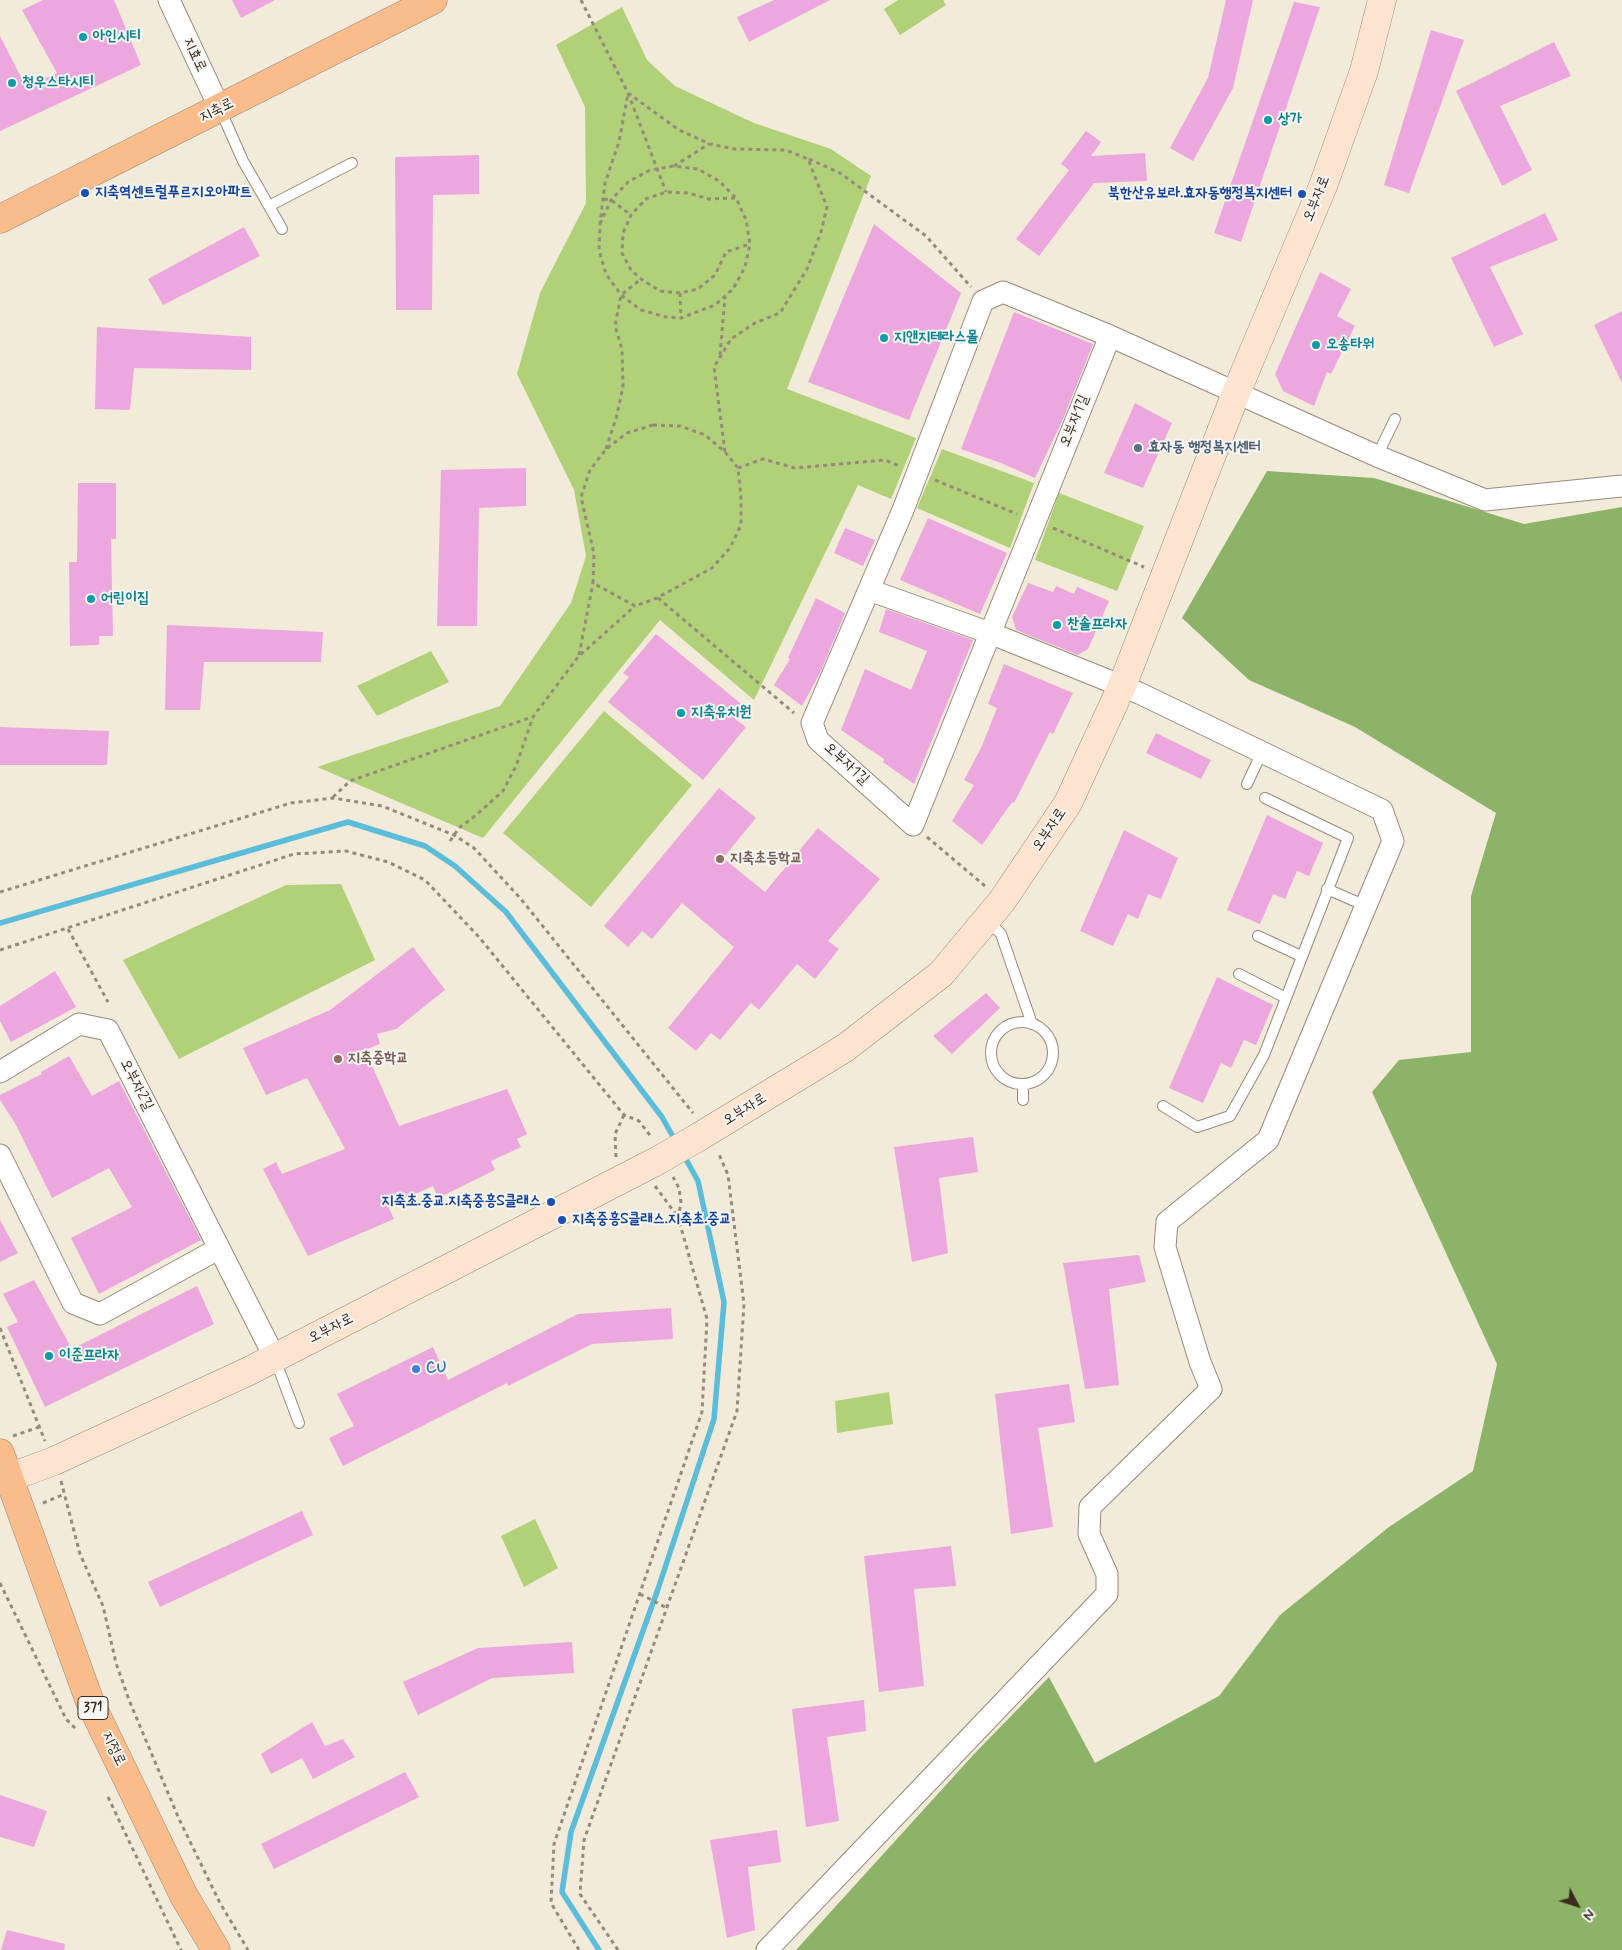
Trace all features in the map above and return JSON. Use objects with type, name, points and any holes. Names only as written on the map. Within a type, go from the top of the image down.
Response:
[{"type":"main road","name":"지축로","points":[[0,219],[433,0]]},
{"type":"main road","name":"오부자로","points":[[4,1462],[54,1460],[275,1358],[655,1174],[704,1135],[845,1048],[941,974],[987,921],[1068,803],[1122,686],[1236,393],[1323,186],[1364,71],[1382,0]]},
{"type":"main road","name":"지정로","points":[[4,1462],[90,1702],[184,1896],[216,1950]]},
{"type":"street","name":"지효로","points":[[169,0],[220,109]]},
{"type":"street","points":[[812,723],[869,590],[983,301],[1004,292],[1110,336],[1377,456],[1485,500],[1622,486]]},
{"type":"street","name":"오부자1길","points":[[812,723],[818,740],[913,825],[1110,336]]},
{"type":"street","points":[[767,1950],[1107,1594],[1107,1574],[1089,1534],[1090,1507],[1211,1389],[1200,1362],[1165,1248],[1167,1222],[1268,1140],[1393,841],[1382,810],[1262,752],[1122,686],[990,633],[869,590]]},
{"type":"street","name":"오부자2길","points":[[0,1072],[79,1024],[108,1030],[275,1358]]},
{"type":"street","points":[[0,1154],[73,1303],[100,1314],[218,1249]]},
{"type":"lane","points":[[220,109],[243,161],[282,229]]},
{"type":"lane","points":[[269,206],[352,163]]},
{"type":"lane","points":[[1377,456],[1394,419]]},
{"type":"lane","points":[[1246,784],[1262,752]]},
{"type":"lane","points":[[1163,1106],[1197,1127],[1230,1116],[1264,1055],[1348,838],[1265,798]]},
{"type":"lane","points":[[1327,889],[1366,906]]},
{"type":"lane","points":[[987,921],[1001,934],[1032,1024]]},
{"type":"lane","points":[[1258,936],[1302,956]]},
{"type":"lane","points":[[1239,974],[1286,998]]},
{"type":"lane","points":[[1013,1024],[1032,1024],[1042,1029],[1049,1037],[1053,1058],[1050,1068],[1043,1077],[1023,1085],[1003,1079],[992,1063],[991,1053],[997,1035],[1004,1028],[1013,1024]]},
{"type":"lane","points":[[1023,1085],[1023,1100]]},
{"type":"lane","points":[[275,1358],[299,1423]]},
{"type":"path","points":[[580,0],[628,93],[666,192]]},
{"type":"path","points":[[628,93],[679,130],[710,144],[734,149],[786,150],[840,173],[926,236],[983,301]]},
{"type":"path","points":[[600,224],[611,200],[628,182],[650,170],[674,166],[698,169],[719,180],[736,198],[746,220],[750,244],[745,267],[733,289],[715,305],[681,318],[666,317],[641,310],[620,295],[606,274],[599,250],[600,224],[605,183],[619,142],[628,93]]},
{"type":"path","points":[[674,166],[710,144]]},
{"type":"path","points":[[725,452],[714,367],[731,338],[755,323],[780,313],[807,269],[821,232],[827,207],[808,159]]},
{"type":"path","points":[[736,198],[709,199],[688,193],[666,192],[646,199],[631,215],[623,234],[622,252],[631,270],[641,279],[660,291],[680,293],[698,289],[715,275],[726,252],[750,244]]},
{"type":"path","points":[[604,199],[611,200],[631,215]]},
{"type":"path","points":[[606,449],[617,416],[623,386],[622,349],[615,326],[620,295],[641,279]]},
{"type":"path","points":[[680,293],[681,318]]},
{"type":"path","points":[[720,356],[725,296]]},
{"type":"path","points":[[450,841],[459,828],[476,816],[503,791],[516,766],[533,717],[578,657],[635,606],[657,598],[712,568],[730,548],[741,525],[738,468],[725,452],[704,435],[680,426],[653,425],[628,433],[606,449],[590,470],[581,498],[594,554],[593,582],[578,657]]},
{"type":"path","points":[[738,468],[763,459],[795,468],[884,460],[1144,567]]},
{"type":"path","points":[[593,582],[635,606]]},
{"type":"path","points":[[657,598],[801,719],[812,723]]},
{"type":"path","points":[[333,798],[350,781],[533,717]]},
{"type":"path","points":[[0,892],[292,803],[333,798],[382,806],[454,835],[474,848],[521,899],[704,1135],[728,1175],[744,1304],[737,1411],[584,1840],[580,1894],[618,1950]]},
{"type":"path","points":[[913,825],[987,888]]},
{"type":"path","points":[[68,929],[108,1002]]},
{"type":"path","points":[[616,1161],[615,1134],[624,1115]]},
{"type":"path","points":[[655,1174],[678,1217]]},
{"type":"path","points":[[0,1328],[39,1427],[4,1462]]},
{"type":"path","points":[[65,1494],[80,1554],[103,1606],[116,1663],[129,1700],[179,1819],[220,1903],[248,1950]]},
{"type":"path","points":[[0,1583],[66,1719],[77,1730]]},
{"type":"path","points":[[640,1594],[667,1608]]},
{"type":"path","points":[[106,1794],[181,1950]]},
{"type":"green space","points":[[898,0],[943,0],[946,5],[900,35],[884,9]]},
{"type":"green space","points":[[622,7],[647,60],[675,86],[754,123],[831,149],[871,176],[787,389],[916,438],[891,499],[858,485],[754,700],[660,620],[483,838],[317,767],[500,706],[571,603],[586,556],[574,490],[517,374],[540,293],[586,203],[585,107],[556,45]]},
{"type":"green space","points":[[942,449],[1034,483],[1010,548],[917,508]]},
{"type":"green space","points":[[1267,471],[1374,478],[1524,524],[1622,507],[1622,1950],[796,1950],[975,1753],[1049,1677],[1095,1763],[1219,1696],[1280,1615],[1389,1527],[1473,1471],[1497,1364],[1372,1092],[1399,1060],[1471,1052],[1471,896],[1496,813],[1355,727],[1249,680],[1182,618]]},
{"type":"green space","points":[[1059,493],[1144,526],[1117,591],[1035,560]]},
{"type":"green space","points":[[431,651],[449,682],[377,716],[357,686]]},
{"type":"green space","points":[[604,711],[692,785],[591,907],[503,833]]},
{"type":"green space","points":[[341,884],[375,960],[179,1059],[123,960],[286,885]]},
{"type":"green space","points":[[889,1392],[893,1424],[837,1433],[835,1401]]},
{"type":"green space","points":[[535,1519],[558,1568],[524,1587],[501,1536]]},
{"type":"building","name":"아인시티","points":[[43,0],[114,0],[141,65],[0,131],[0,36],[26,87],[57,73],[22,10]]},
{"type":"building","points":[[232,0],[275,0],[241,18]]},
{"type":"building","points":[[774,0],[830,0],[749,42],[737,17]]},
{"type":"building","points":[[1226,0],[1253,0],[1233,88],[1193,161],[1170,148],[1208,78]]},
{"type":"building","name":"상가","points":[[1294,2],[1320,7],[1241,242],[1214,233]]},
{"type":"building","points":[[1431,30],[1464,40],[1409,193],[1384,185]]},
{"type":"building","points":[[1554,42],[1571,76],[1500,106],[1532,170],[1502,186],[1456,91]]},
{"type":"building","points":[[1086,131],[1101,142],[1091,156],[1145,153],[1147,181],[1094,183],[1039,256],[1016,239],[1069,170],[1061,164]]},
{"type":"building","points":[[479,155],[479,194],[433,195],[432,310],[396,310],[395,157]]},
{"type":"building","points":[[1545,213],[1558,240],[1490,267],[1523,334],[1494,347],[1451,258]]},
{"type":"building","name":"지앤지테라스몰","points":[[874,224],[961,293],[909,420],[808,382]]},
{"type":"building","points":[[244,227],[260,256],[163,305],[148,279]]},
{"type":"building","name":"오송타워","points":[[1320,272],[1351,289],[1337,316],[1355,326],[1331,374],[1327,372],[1314,406],[1283,391],[1275,374]]},
{"type":"building","points":[[1622,311],[1622,383],[1594,325]]},
{"type":"building","points":[[1014,312],[1093,344],[1063,419],[1035,478],[1001,463],[961,449]]},
{"type":"building","points":[[97,327],[251,337],[251,370],[134,368],[130,410],[95,409]]},
{"type":"building","name":"효자동 행정복지센터","points":[[1135,403],[1172,423],[1143,488],[1104,473]]},
{"type":"building","points":[[526,468],[526,506],[479,508],[477,626],[437,626],[441,470]]},
{"type":"building","points":[[78,483],[116,483],[116,539],[111,539],[113,636],[99,636],[99,645],[70,646],[69,562],[77,562]]},
{"type":"building","points":[[928,518],[1007,553],[980,614],[900,580]]},
{"type":"building","points":[[845,528],[875,540],[863,566],[834,553]]},
{"type":"building","name":"찬솔프라자","points":[[1028,583],[1053,592],[1056,586],[1074,594],[1077,587],[1109,601],[1088,649],[1078,655],[1016,630],[1012,617]]},
{"type":"building","points":[[816,598],[845,613],[820,673],[802,706],[774,685],[790,659],[788,658]]},
{"type":"building","points":[[886,609],[973,640],[914,784],[883,762],[884,759],[841,730],[865,669],[911,690],[927,651],[879,632]]},
{"type":"building","points":[[167,625],[323,632],[321,662],[204,662],[200,710],[165,710]]},
{"type":"building","name":"지축유치원","points":[[656,634],[745,707],[735,719],[746,727],[703,780],[608,702],[629,677],[623,673]]},
{"type":"building","points":[[1004,664],[1073,693],[1053,734],[1050,732],[1014,803],[1012,802],[982,845],[952,821],[974,785],[964,780],[982,746],[997,708],[988,704]]},
{"type":"building","points":[[0,727],[109,731],[107,765],[0,765]]},
{"type":"building","points":[[1156,733],[1211,760],[1201,779],[1146,753]]},
{"type":"building","points":[[719,788],[756,818],[723,858],[765,892],[818,828],[880,879],[828,941],[839,949],[815,979],[797,964],[759,1010],[751,1003],[720,1040],[711,1033],[696,1051],[668,1028],[734,947],[682,903],[652,939],[642,931],[628,947],[604,926]]},
{"type":"building","points":[[1267,815],[1323,843],[1309,876],[1297,871],[1285,899],[1273,894],[1260,924],[1227,910]]},
{"type":"building","points":[[1124,830],[1178,858],[1161,899],[1148,894],[1138,919],[1128,914],[1113,946],[1080,931]]},
{"type":"building","points":[[413,947],[445,990],[396,1029],[377,1034],[380,1044],[365,1050],[399,1126],[507,1089],[527,1134],[517,1139],[521,1147],[491,1161],[495,1170],[438,1198],[433,1186],[388,1206],[394,1219],[308,1256],[263,1169],[276,1162],[282,1174],[345,1149],[307,1078],[266,1095],[243,1048],[330,1010]]},
{"type":"building","points":[[55,971],[76,1007],[11,1042],[0,1021],[0,1006]]},
{"type":"building","points":[[1217,977],[1273,1005],[1256,1045],[1244,1040],[1231,1068],[1221,1063],[1203,1103],[1169,1088]]},
{"type":"building","points":[[986,993],[1000,1008],[952,1054],[933,1036]]},
{"type":"building","points":[[69,1056],[92,1096],[119,1081],[201,1240],[99,1294],[71,1238],[132,1207],[109,1168],[52,1198],[15,1123],[0,1100],[0,1095],[42,1074],[41,1072]]},
{"type":"building","points":[[973,1137],[978,1172],[939,1178],[948,1253],[912,1262],[894,1147]]},
{"type":"building","points":[[0,1220],[18,1253],[0,1262]]},
{"type":"building","points":[[1139,1255],[1146,1282],[1109,1289],[1119,1385],[1085,1389],[1063,1263]]},
{"type":"building","points":[[34,1280],[72,1349],[197,1286],[214,1324],[45,1407],[7,1327],[18,1322],[3,1294]]},
{"type":"building","points":[[671,1308],[673,1339],[592,1344],[508,1386],[507,1383],[343,1466],[329,1438],[354,1426],[337,1394],[433,1347],[448,1380],[578,1314]]},
{"type":"building","points":[[1069,1384],[1075,1422],[1038,1428],[1053,1527],[1011,1534],[995,1394]]},
{"type":"building","points":[[302,1511],[313,1535],[160,1607],[148,1582]]},
{"type":"building","points":[[951,1546],[956,1586],[914,1589],[924,1686],[879,1692],[864,1556]]},
{"type":"building","points":[[572,1642],[574,1673],[492,1678],[418,1715],[403,1682],[478,1648]]},
{"type":"building","points":[[864,1700],[866,1731],[827,1737],[839,1821],[806,1827],[792,1709]]},
{"type":"building","points":[[312,1722],[325,1746],[343,1739],[355,1757],[313,1779],[302,1758],[271,1774],[261,1754]]},
{"type":"building","points":[[405,1772],[419,1797],[274,1869],[261,1844]]},
{"type":"building","points":[[0,1795],[47,1811],[34,1847],[0,1837]]},
{"type":"building","points":[[777,1830],[781,1862],[748,1867],[755,1930],[727,1938],[710,1840]]},
{"type":"building","points":[[7,1930],[65,1944],[64,1950],[1,1950]]},
{"type":"waterway","points":[[0,923],[348,822],[425,846],[455,866],[506,912],[662,1117],[676,1142]]},
{"type":"waterway","points":[[599,1950],[562,1892],[571,1832],[658,1589],[714,1419],[724,1302],[698,1181],[683,1154]]},
{"type":"place","name":"아인시티","points":[[83,37]]},
{"type":"place","name":"청우스타시티","points":[[12,83]]},
{"type":"place","name":"상가","points":[[1268,120]]},
{"type":"place","name":"지축역센트럴푸르지오아파트","points":[[85,193]]},
{"type":"place","name":"북한산유보라.효자동행정복지센터","points":[[1302,194]]},
{"type":"place","name":"지앤지테라스몰","points":[[884,338]]},
{"type":"place","name":"오송타워","points":[[1316,345]]},
{"type":"place","name":"효자동 행정복지센터","points":[[1138,448]]},
{"type":"place","name":"어린이집","points":[[91,599]]},
{"type":"place","name":"찬솔프라자","points":[[1057,625]]},
{"type":"place","name":"지축유치원","points":[[681,713]]},
{"type":"place","name":"지축초등학교","points":[[720,859]]},
{"type":"place","name":"지축중학교","points":[[338,1059]]},
{"type":"place","name":"지축초.중교.지축중흥S클래스","points":[[551,1202]]},
{"type":"place","name":"지축중흥S클래스.지축초.중교","points":[[562,1220]]},
{"type":"place","name":"이준프라자","points":[[49,1356]]},
{"type":"place","name":"CU","points":[[416,1369]]}]
